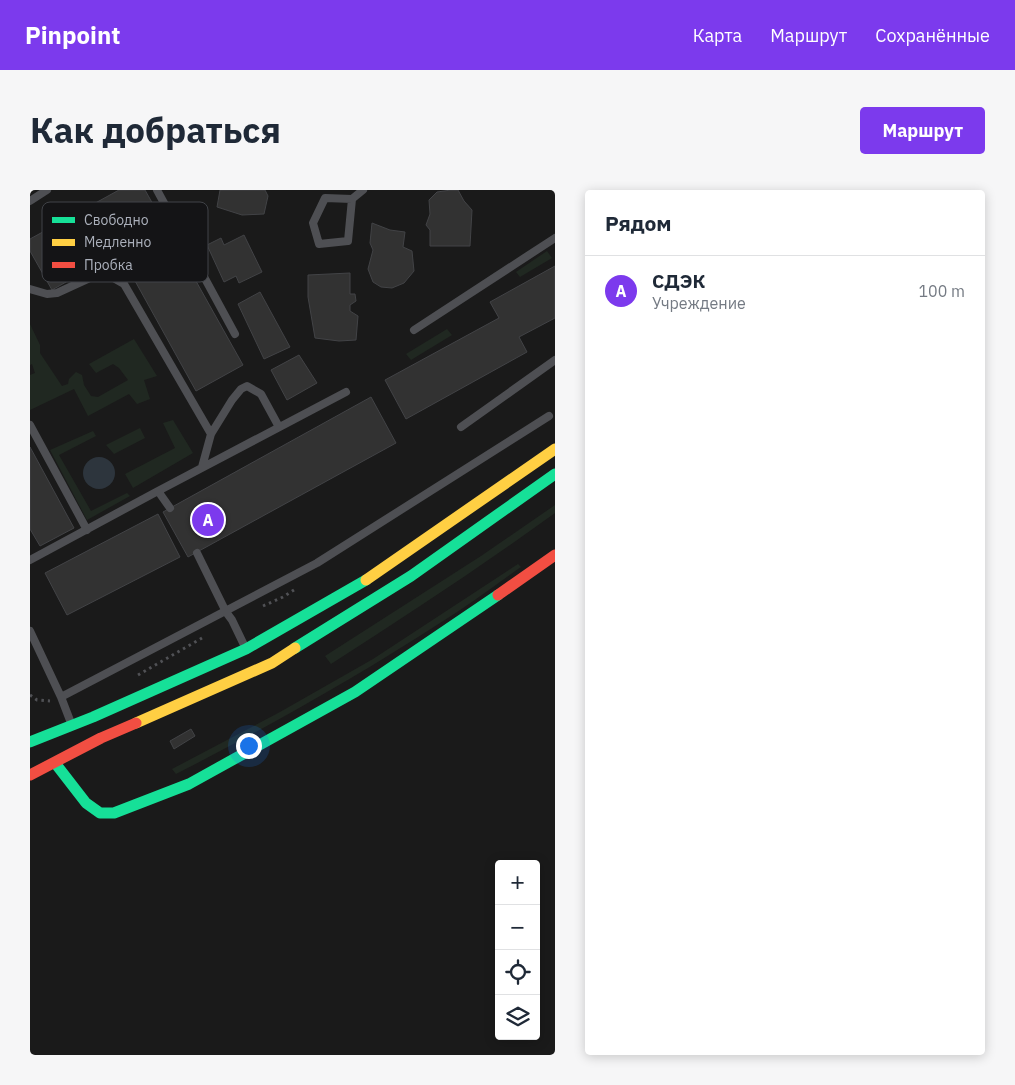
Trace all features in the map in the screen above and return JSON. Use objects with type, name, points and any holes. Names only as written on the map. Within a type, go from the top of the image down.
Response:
[{"type":"main road","points":[[30,742],[136,698],[246,649],[361,583],[555,449]]},
{"type":"main road","points":[[30,775],[102,738],[272,663],[411,576],[555,474]]},
{"type":"main road","points":[[55,763],[86,803],[100,813],[114,813],[189,784],[355,692],[555,555]]},
{"type":"lane","points":[[30,201],[47,190]]},
{"type":"lane","points":[[157,190],[164,202]]},
{"type":"lane","points":[[352,199],[348,241],[319,244],[313,223],[325,198],[352,199],[363,190]]},
{"type":"lane","points":[[414,330],[555,238]]},
{"type":"lane","points":[[30,289],[46,294],[57,293],[81,282]]},
{"type":"lane","points":[[120,282],[124,284],[211,434]]},
{"type":"lane","points":[[207,282],[235,334]]},
{"type":"lane","points":[[461,427],[555,360]]},
{"type":"lane","points":[[202,467],[211,434],[241,389],[247,386],[261,394],[279,427]]},
{"type":"lane","points":[[30,560],[346,392]]},
{"type":"lane","points":[[61,697],[318,564],[549,416]]},
{"type":"lane","points":[[30,425],[87,530]]},
{"type":"lane","points":[[158,491],[170,508]]},
{"type":"lane","points":[[197,553],[246,649]]},
{"type":"lane","points":[[30,632],[72,725]]},
{"type":"shaded area","points":[[547,251],[552,258],[520,277],[516,272]]},
{"type":"shaded area","points":[[30,324],[40,345],[40,353],[62,386],[68,384],[69,379],[76,372],[82,375],[84,385],[91,396],[98,397],[128,380],[119,368],[113,364],[96,373],[89,364],[134,339],[157,376],[144,380],[150,399],[137,404],[129,394],[88,416],[74,389],[30,410],[30,375],[35,373],[32,364],[30,365]]},
{"type":"shaded area","points":[[447,329],[452,335],[411,360],[406,354]]},
{"type":"shaded area","points":[[173,420],[193,453],[133,488],[125,474],[175,448],[163,423]]},
{"type":"shaded area","points":[[140,428],[145,438],[114,454],[106,445]]},
{"type":"shaded area","points":[[93,431],[96,436],[59,455],[91,511],[127,493],[130,496],[87,520],[50,450]]},
{"type":"shaded area","points":[[99,457],[105,458],[110,462],[114,467],[114,479],[110,484],[105,488],[99,489],[93,488],[88,484],[84,479],[83,473],[84,467],[88,462],[93,458]]},
{"type":"shaded area","points":[[555,505],[555,513],[416,609],[331,664],[325,656],[481,556]]},
{"type":"shaded area","points":[[518,564],[521,567],[461,610],[343,683],[277,721],[176,774],[172,769],[280,712],[373,659]]},
{"type":"building","points":[[119,190],[145,190],[152,202],[97,202]]},
{"type":"building","points":[[220,190],[265,190],[268,196],[264,214],[242,215],[217,207]]},
{"type":"building","points":[[458,190],[472,210],[470,246],[430,246],[430,230],[426,225],[430,214],[429,200],[437,192]]},
{"type":"building","points":[[372,223],[390,230],[405,232],[403,247],[412,251],[414,271],[404,283],[392,288],[381,287],[373,282],[368,269],[373,250],[370,243]]},
{"type":"building","points":[[42,232],[42,272],[30,251],[30,239]]},
{"type":"building","points":[[244,235],[262,272],[239,283],[236,276],[224,282],[208,244],[221,238],[224,245]]},
{"type":"building","points":[[555,266],[555,318],[519,337],[527,352],[406,419],[385,380],[499,318],[490,302]]},
{"type":"building","points":[[350,273],[350,294],[355,294],[356,301],[350,305],[350,311],[358,316],[356,340],[339,341],[315,338],[308,297],[308,275]]},
{"type":"building","points":[[47,282],[66,282],[52,290]]},
{"type":"building","points":[[136,282],[197,282],[243,365],[196,391]]},
{"type":"building","points":[[260,292],[290,347],[264,359],[238,304]]},
{"type":"building","points":[[299,355],[317,383],[287,400],[271,370]]},
{"type":"building","points":[[371,397],[396,443],[188,557],[163,512]]},
{"type":"building","points":[[30,447],[74,528],[40,546],[30,529]]},
{"type":"building","points":[[158,514],[180,557],[67,615],[45,573]]},
{"type":"building","points":[[191,729],[195,736],[174,749],[170,741]]},
{"type":"traffic: fast","points":[[295,648],[411,576],[555,474]]},
{"type":"traffic: fast","points":[[30,742],[93,717],[246,649],[366,580]]},
{"type":"traffic: fast","points":[[55,763],[86,803],[100,813],[114,813],[189,784],[355,692],[498,595]]},
{"type":"traffic: slow","points":[[366,580],[555,449]]},
{"type":"traffic: slow","points":[[136,723],[272,663],[295,648]]},
{"type":"traffic: jam","points":[[498,595],[555,555]]},
{"type":"traffic: jam","points":[[30,775],[101,738],[136,723]]},
{"type":"place","name":"СДЭК","points":[[208,520]]}]
